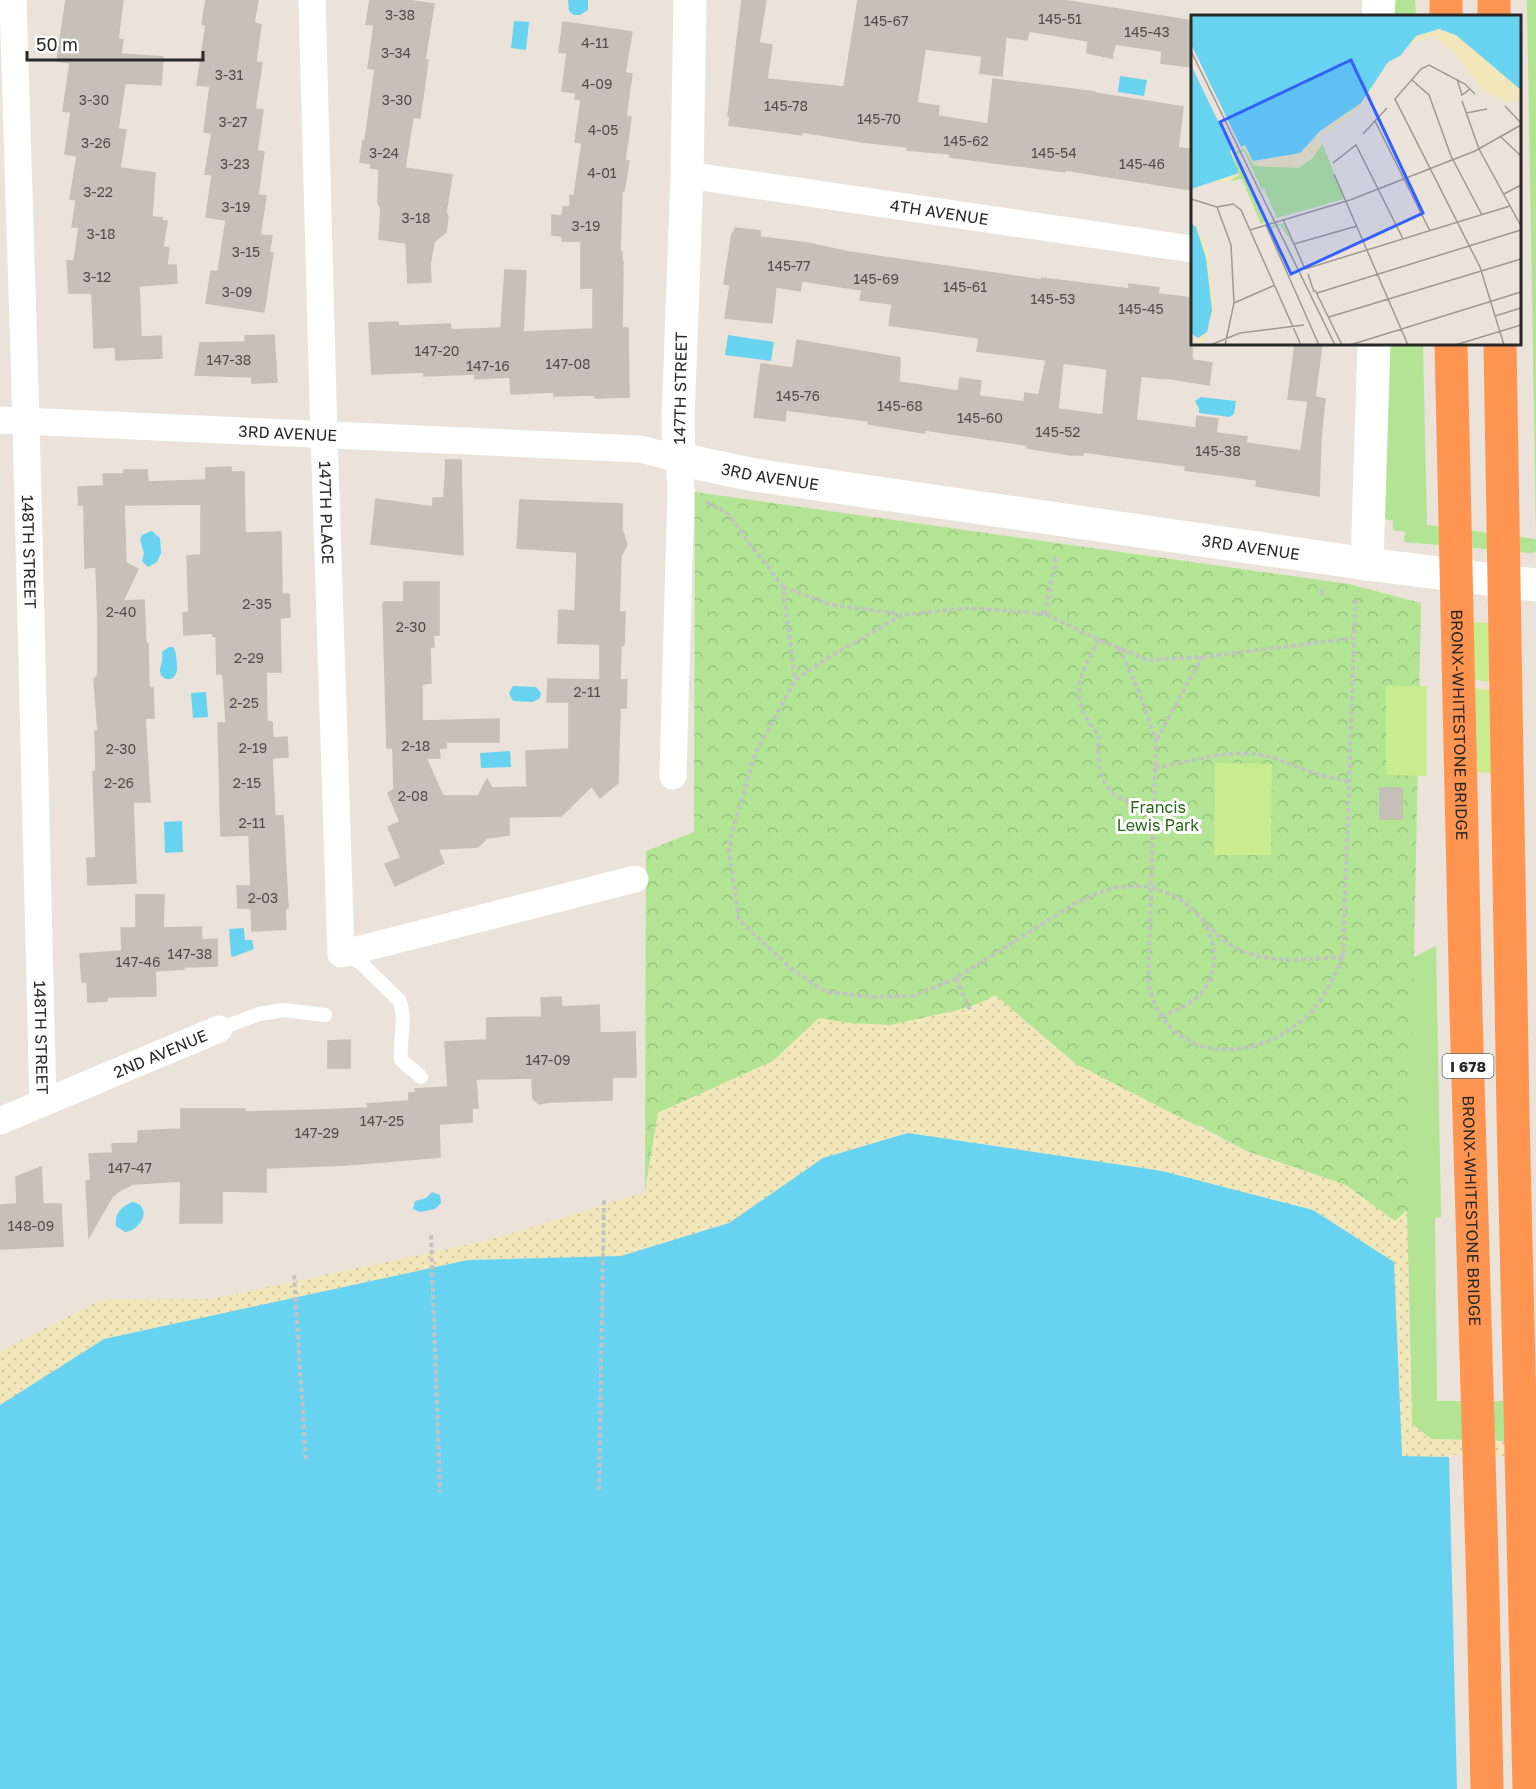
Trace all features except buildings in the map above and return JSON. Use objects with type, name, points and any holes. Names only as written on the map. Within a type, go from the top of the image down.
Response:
[{"type":"highway","name":"BRONX-WHITESTONE BRIDGE","points":[[1451,345],[1487,1789]]},
{"type":"highway","name":"I 678","points":[[1500,345],[1513,1115],[1529,1789]]},
{"type":"street","name":"148TH STREET","points":[[14,0],[13,421],[43,1103]]},
{"type":"street","name":"147TH PLACE","points":[[312,0],[341,954]]},
{"type":"street","name":"147TH STREET","points":[[673,776],[681,489],[678,420],[687,175],[690,0]]},
{"type":"street","points":[[1378,15],[1379,0]]},
{"type":"street","name":"4TH AVENUE","points":[[687,175],[1191,249]]},
{"type":"street","points":[[1367,564],[1374,345]]},
{"type":"street","name":"3RD AVENUE","points":[[13,421],[640,449],[754,475],[1367,564],[1536,585]]},
{"type":"street","points":[[341,954],[635,879]]},
{"type":"street","name":"2ND AVENUE","points":[[0,1121],[219,1029]]},
{"type":"lane","points":[[341,954],[361,963],[399,1000],[402,1008],[399,1046],[401,1060],[421,1077]]},
{"type":"lane","name":"2ND AVENUE","points":[[219,1029],[259,1014],[284,1010],[325,1015]]},
{"type":"path","points":[[702,500],[726,512],[783,587],[795,680]]},
{"type":"path","points":[[1044,614],[1056,557]]},
{"type":"path","points":[[783,587],[832,605],[902,615],[970,608],[1044,614],[1148,660],[1202,657],[1354,638]]},
{"type":"path","points":[[1322,587],[1322,595]]},
{"type":"path","points":[[1118,648],[1138,689],[1156,740],[1148,981],[1155,1005],[1161,1017],[1180,1036],[1205,1048],[1229,1049],[1255,1045],[1288,1031],[1312,1011],[1323,998],[1343,957],[1356,600]]},
{"type":"path","points":[[902,615],[829,657],[795,680],[754,754],[728,846],[739,920],[793,970],[826,992],[872,997],[914,996],[956,978],[1095,893],[1112,888],[1151,886],[1175,896],[1191,908],[1223,940],[1255,956],[1288,960],[1343,957]]},
{"type":"path","points":[[1099,640],[1082,670],[1079,695],[1085,718],[1099,736],[1097,759],[1099,769],[1111,790],[1120,798],[1154,809]]},
{"type":"path","points":[[1156,740],[1202,657]]},
{"type":"path","points":[[1155,768],[1217,755],[1251,753],[1271,757],[1314,773],[1349,782]]},
{"type":"path","points":[[1161,1017],[1189,1005],[1207,986],[1212,973],[1214,947],[1204,922]]},
{"type":"path","points":[[956,978],[970,1010]]},
{"type":"path","points":[[599,1490],[604,1199]]},
{"type":"path","points":[[431,1235],[440,1492]]},
{"type":"path","points":[[294,1275],[306,1462]]},
{"type":"green space","points":[[1393,0],[1415,0],[1416,15],[1393,15]]},
{"type":"green space","points":[[1527,0],[1536,0],[1536,533]]},
{"type":"green space","points":[[1386,345],[1423,345],[1427,525],[1536,539],[1536,551],[1532,553],[1404,542],[1405,532],[1393,530],[1393,521],[1381,518]]},
{"type":"green space","name":"Francis Lewis Park","points":[[695,492],[1349,584],[1421,603],[1408,1256],[1323,1177],[1246,1151],[1200,1126],[1127,1106],[806,1030],[773,1061],[658,1113],[645,1192],[646,851],[694,832]]},
{"type":"green space","points":[[1443,618],[1508,626],[1513,683],[1442,678]]},
{"type":"green space","points":[[1444,684],[1512,693],[1513,776],[1448,768]]},
{"type":"green space","points":[[1386,686],[1427,686],[1427,776],[1386,775]]},
{"type":"green space","points":[[1215,763],[1272,764],[1271,855],[1214,855]]},
{"type":"green space","points":[[1436,946],[1441,1217],[1435,1218],[1437,1401],[1536,1401],[1536,1442],[1431,1439],[1412,1424],[1407,1211],[1396,966]]},
{"type":"sand","points":[[995,995],[1076,1064],[1246,1151],[1346,1185],[1395,1221],[1407,1210],[1412,1424],[1431,1439],[1536,1442],[1536,1459],[1402,1457],[1394,1262],[1162,1171],[908,1133],[823,1158],[729,1223],[621,1256],[468,1260],[104,1339],[0,1405],[0,1352],[99,1300],[212,1299],[489,1240],[645,1192],[658,1113],[773,1061],[819,1018],[850,1023],[890,1025],[958,1010]]},
{"type":"water","points":[[568,0],[588,0],[588,10],[580,15],[574,15],[569,11]]},
{"type":"water","points":[[514,21],[529,22],[526,50],[511,48]]},
{"type":"water","points":[[1120,76],[1147,80],[1144,96],[1118,92]]},
{"type":"water","points":[[728,335],[774,342],[771,361],[725,355]]},
{"type":"water","points":[[1201,397],[1236,401],[1234,414],[1229,417],[1199,413],[1195,401]]},
{"type":"water","points":[[152,531],[160,538],[161,553],[157,562],[148,567],[142,561],[144,553],[140,540],[142,535]]},
{"type":"water","points":[[173,647],[176,653],[177,671],[172,678],[165,679],[160,670],[162,652]]},
{"type":"water","points":[[513,686],[536,687],[541,693],[540,698],[533,702],[513,701],[509,693]]},
{"type":"water","points":[[206,692],[208,717],[193,718],[191,693]]},
{"type":"water","points":[[510,751],[511,767],[481,768],[480,753]]},
{"type":"water","points":[[182,821],[183,852],[165,853],[164,822]]},
{"type":"water","points":[[244,928],[245,940],[252,940],[254,949],[233,957],[231,956],[229,929]]},
{"type":"water","points":[[908,1133],[1162,1171],[1313,1210],[1394,1262],[1402,1456],[1536,1459],[1536,1789],[0,1789],[0,1405],[104,1339],[468,1260],[621,1256],[729,1223],[823,1158]]},
{"type":"water","points":[[432,1192],[440,1195],[441,1203],[435,1209],[420,1212],[413,1209],[415,1201],[426,1198]]},
{"type":"water","points":[[133,1202],[143,1209],[143,1218],[136,1228],[125,1232],[116,1226],[116,1218],[125,1205]]},
{"type":"pier","points":[[1449,1455],[1536,1456],[1536,1789],[1457,1789]]}]
